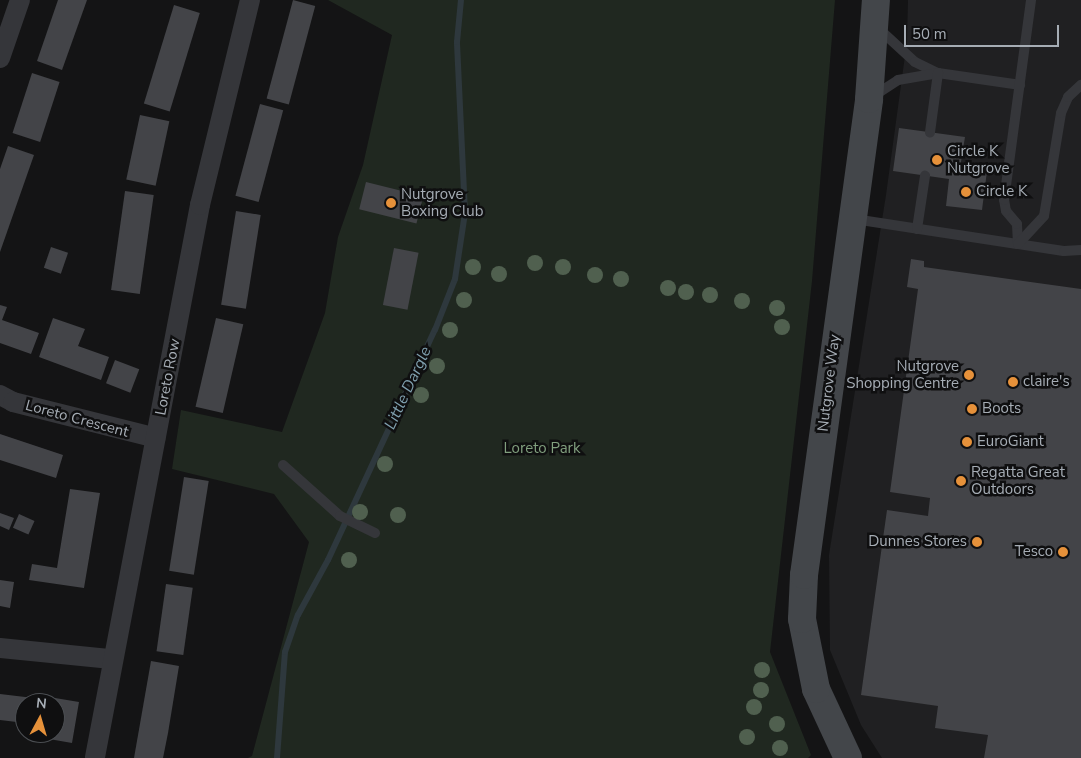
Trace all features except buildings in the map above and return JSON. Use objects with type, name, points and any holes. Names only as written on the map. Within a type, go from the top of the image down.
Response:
[{"type":"street","points":[[0,58],[20,0]]},
{"type":"street","name":"Loreto Row","points":[[95,757],[111,659],[156,438],[200,206],[250,0]]},
{"type":"street","name":"Nutgrove Way","points":[[845,757],[816,689],[802,618],[804,575],[850,219],[869,99],[876,13]]},
{"type":"street","name":"Loreto Crescent","points":[[0,395],[40,409],[156,438]]},
{"type":"street","points":[[0,648],[111,659]]},
{"type":"lane","points":[[1018,244],[1017,224],[1006,211],[1004,200],[1031,0]]},
{"type":"lane","points":[[876,13],[915,62],[938,73],[1020,85]]},
{"type":"lane","points":[[869,99],[898,80],[938,73]]},
{"type":"lane","points":[[930,132],[938,73]]},
{"type":"lane","points":[[1018,244],[1044,216],[1061,113],[1068,97],[1081,85]]},
{"type":"lane","points":[[1068,97],[1081,98]]},
{"type":"lane","points":[[917,229],[925,176]]},
{"type":"lane","points":[[850,219],[1018,244],[1081,250]]},
{"type":"lane","points":[[283,465],[340,516],[375,533]]},
{"type":"shaded area","name":"Nutgrove Shopping Centre","points":[[908,0],[1081,0],[1081,758],[882,758],[861,725],[830,650],[829,555],[886,195],[907,41]]},
{"type":"green space","name":"Loreto Park","points":[[328,0],[835,0],[812,281],[770,652],[811,755],[808,758],[248,758],[252,756],[309,542],[274,494],[172,469],[181,410],[282,432],[325,313],[338,237],[363,165],[392,35]]},
{"type":"waterway","name":"Little Dargle","points":[[277,758],[285,652],[298,615],[328,560],[435,330],[455,279],[465,213],[457,42],[461,0]]},
{"type":"place","name":"Circle K Nutgrove","points":[[937,160]]},
{"type":"place","name":"Circle K","points":[[966,192]]},
{"type":"place","name":"Nutgrove Boxing Club","points":[[391,203]]},
{"type":"place","name":"Nutgrove Shopping Centre","points":[[969,375]]},
{"type":"place","name":"claire's","points":[[1013,382]]},
{"type":"place","name":"Boots","points":[[972,409]]},
{"type":"place","name":"EuroGiant","points":[[967,442]]},
{"type":"place","name":"Regatta Great Outdoors","points":[[961,481]]},
{"type":"place","name":"Dunnes Stores","points":[[977,542]]},
{"type":"place","name":"Tesco","points":[[1063,552]]}]
